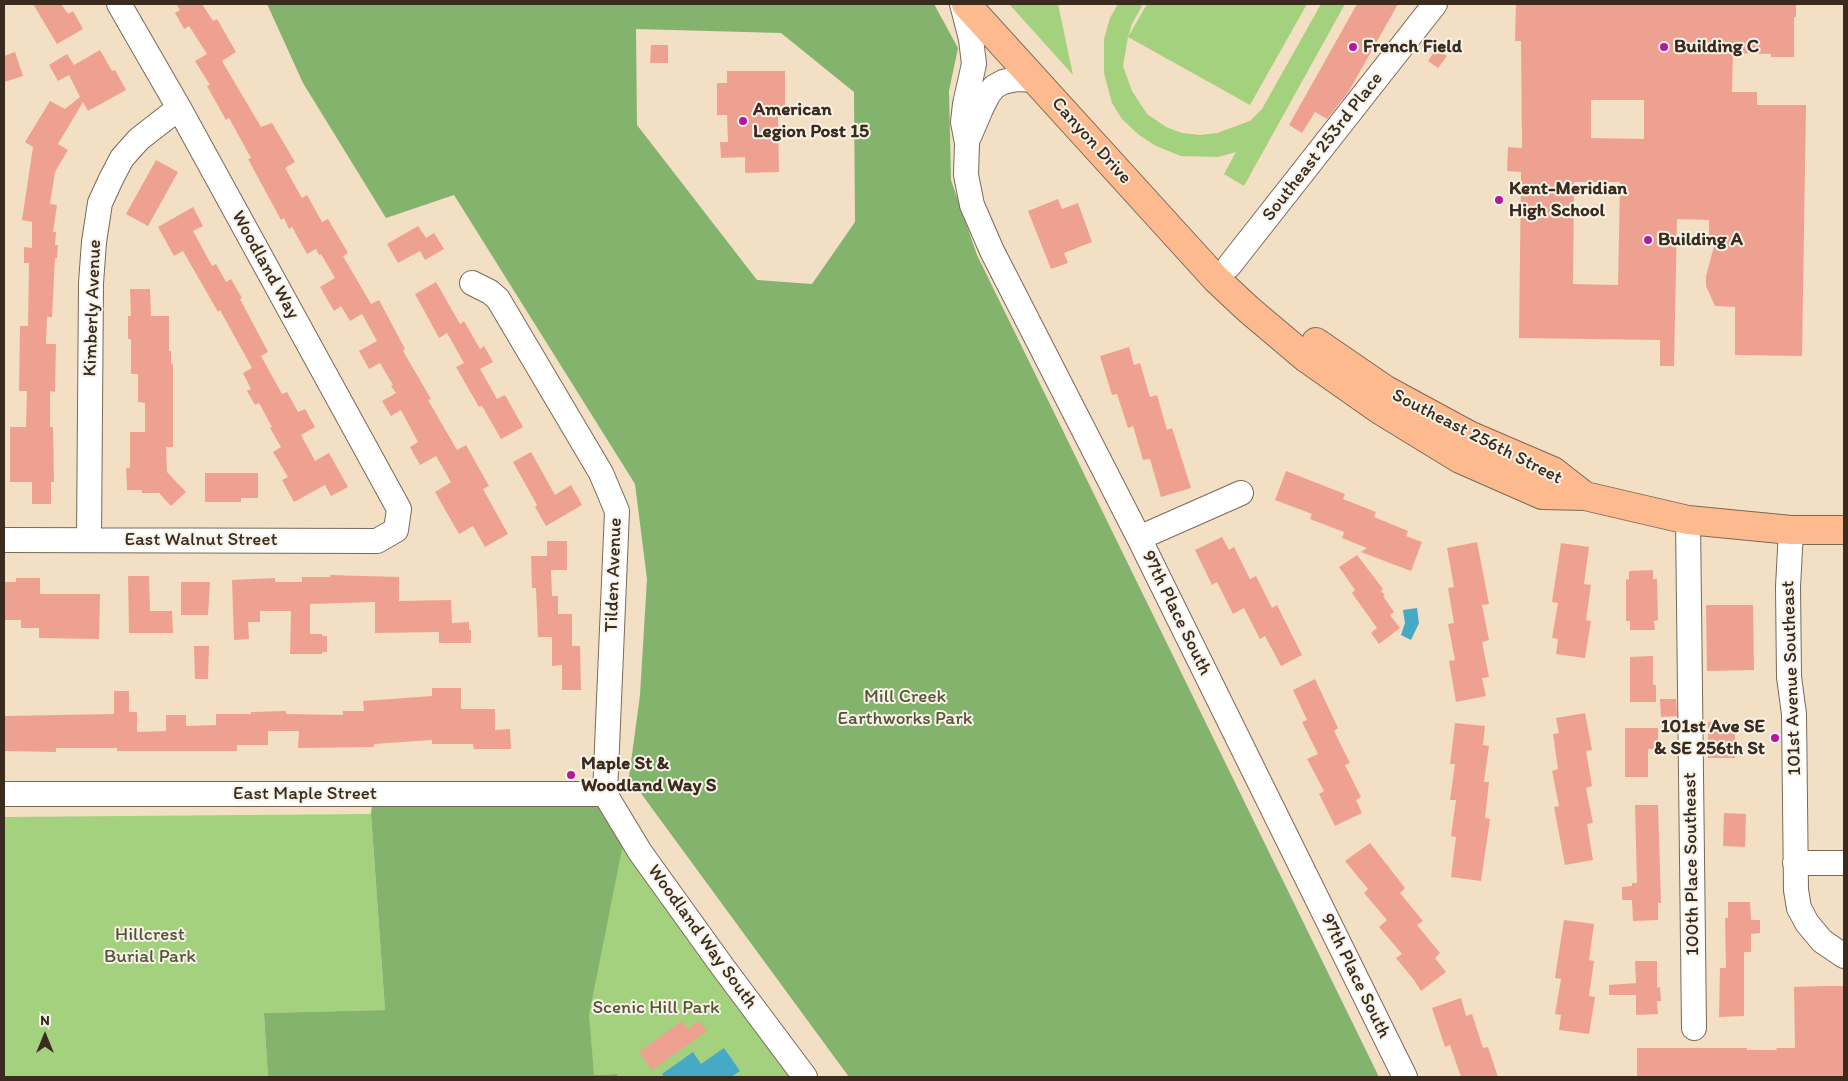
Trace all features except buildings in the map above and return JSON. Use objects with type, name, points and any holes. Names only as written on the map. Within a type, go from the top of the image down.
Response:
[{"type":"main road","name":"Canyon Drive","points":[[966,4],[1037,80],[1112,165],[1223,273]]},
{"type":"main road","name":"Canyon Drive","points":[[992,4],[1120,150],[1223,273]]},
{"type":"main road","name":"Southeast 256th Street","points":[[1223,273],[1248,309],[1306,358],[1380,410],[1460,459],[1542,495],[1585,496],[1688,520],[1791,530],[1844,530]]},
{"type":"street","name":"Woodland Way","points":[[119,4],[179,108],[400,509],[396,530]]},
{"type":"street","name":"97th Place South","points":[[962,4],[971,39],[974,64],[963,122],[967,144],[966,175],[972,205],[1013,292],[1139,538],[1405,1077]]},
{"type":"street","name":"Southeast 253rd Place","points":[[1223,273],[1435,4]]},
{"type":"street","name":"97th Place South","points":[[967,144],[981,109],[994,87],[1002,82],[1016,79],[1037,80]]},
{"type":"street","name":"Kimberly Avenue","points":[[89,539],[91,283],[94,242],[100,203],[122,158],[139,139],[179,108]]},
{"type":"street","name":"Tilden Avenue","points":[[472,283],[490,292],[498,299],[602,473],[617,511],[605,794]]},
{"type":"street","points":[[1139,538],[1241,493]]},
{"type":"street","name":"100th Place Southeast","points":[[1688,520],[1694,1028]]},
{"type":"street","name":"East Walnut Street","points":[[4,540],[377,540],[396,530]]},
{"type":"street","name":"101st Avenue Southeast","points":[[1791,530],[1788,587],[1789,677],[1794,714],[1796,890],[1802,915],[1822,941],[1844,956]]},
{"type":"street","name":"East Maple Street","points":[[4,794],[605,794]]},
{"type":"street","name":"Woodland Way South","points":[[605,794],[640,852],[805,1077]]},
{"type":"street","points":[[1795,863],[1844,863]]},
{"type":"green space","name":"Mill Creek Earthworks Park","points":[[267,4],[934,4],[958,48],[949,91],[951,180],[977,255],[1379,1077],[849,1077],[629,777],[640,695],[647,579],[635,484],[454,195],[386,218],[303,83]],"holes":[[[636,29],[781,33],[854,92],[855,222],[812,284],[757,280],[637,125]]]},
{"type":"green space","points":[[1009,4],[1058,4],[1073,75]]},
{"type":"green space","points":[[1118,4],[1143,4],[1132,24],[1123,66],[1132,91],[1147,114],[1166,127],[1182,133],[1200,135],[1217,133],[1250,121],[1262,109],[1321,4],[1345,4],[1244,186],[1224,174],[1236,152],[1218,157],[1181,156],[1156,146],[1139,135],[1122,119],[1112,103],[1104,73],[1104,39],[1110,18]]},
{"type":"green space","points":[[1147,4],[1307,4],[1250,105],[1128,37]]},
{"type":"green space","points":[[373,794],[605,794],[623,844],[589,1015],[594,1075],[617,1074],[617,1077],[268,1077],[264,1013],[385,1010],[371,814]]},
{"type":"green space","name":"Hillcrest Burial Park","points":[[371,814],[385,1010],[264,1013],[268,1077],[4,1077],[4,817]]},
{"type":"green space","name":"Scenic Hill Park","points":[[623,844],[794,1077],[617,1077],[617,1074],[594,1075],[584,1011]]},
{"type":"water","points":[[1417,608],[1419,623],[1411,640],[1401,635],[1405,623],[1403,610]]},
{"type":"water","points":[[724,1048],[740,1071],[731,1077],[664,1077],[662,1074],[693,1052],[701,1064]]},
{"type":"place","name":"French Field","points":[[1353,47]]},
{"type":"place","name":"Building C","points":[[1664,47]]},
{"type":"place","name":"American Legion Post 15","points":[[743,121]]},
{"type":"place","name":"Kent-Meridian High School","points":[[1499,200]]},
{"type":"place","name":"Building A","points":[[1648,240]]},
{"type":"place","name":"101st Ave SE & SE 256th St","points":[[1775,738]]},
{"type":"place","name":"Maple St & Woodland Way S","points":[[571,775]]}]
